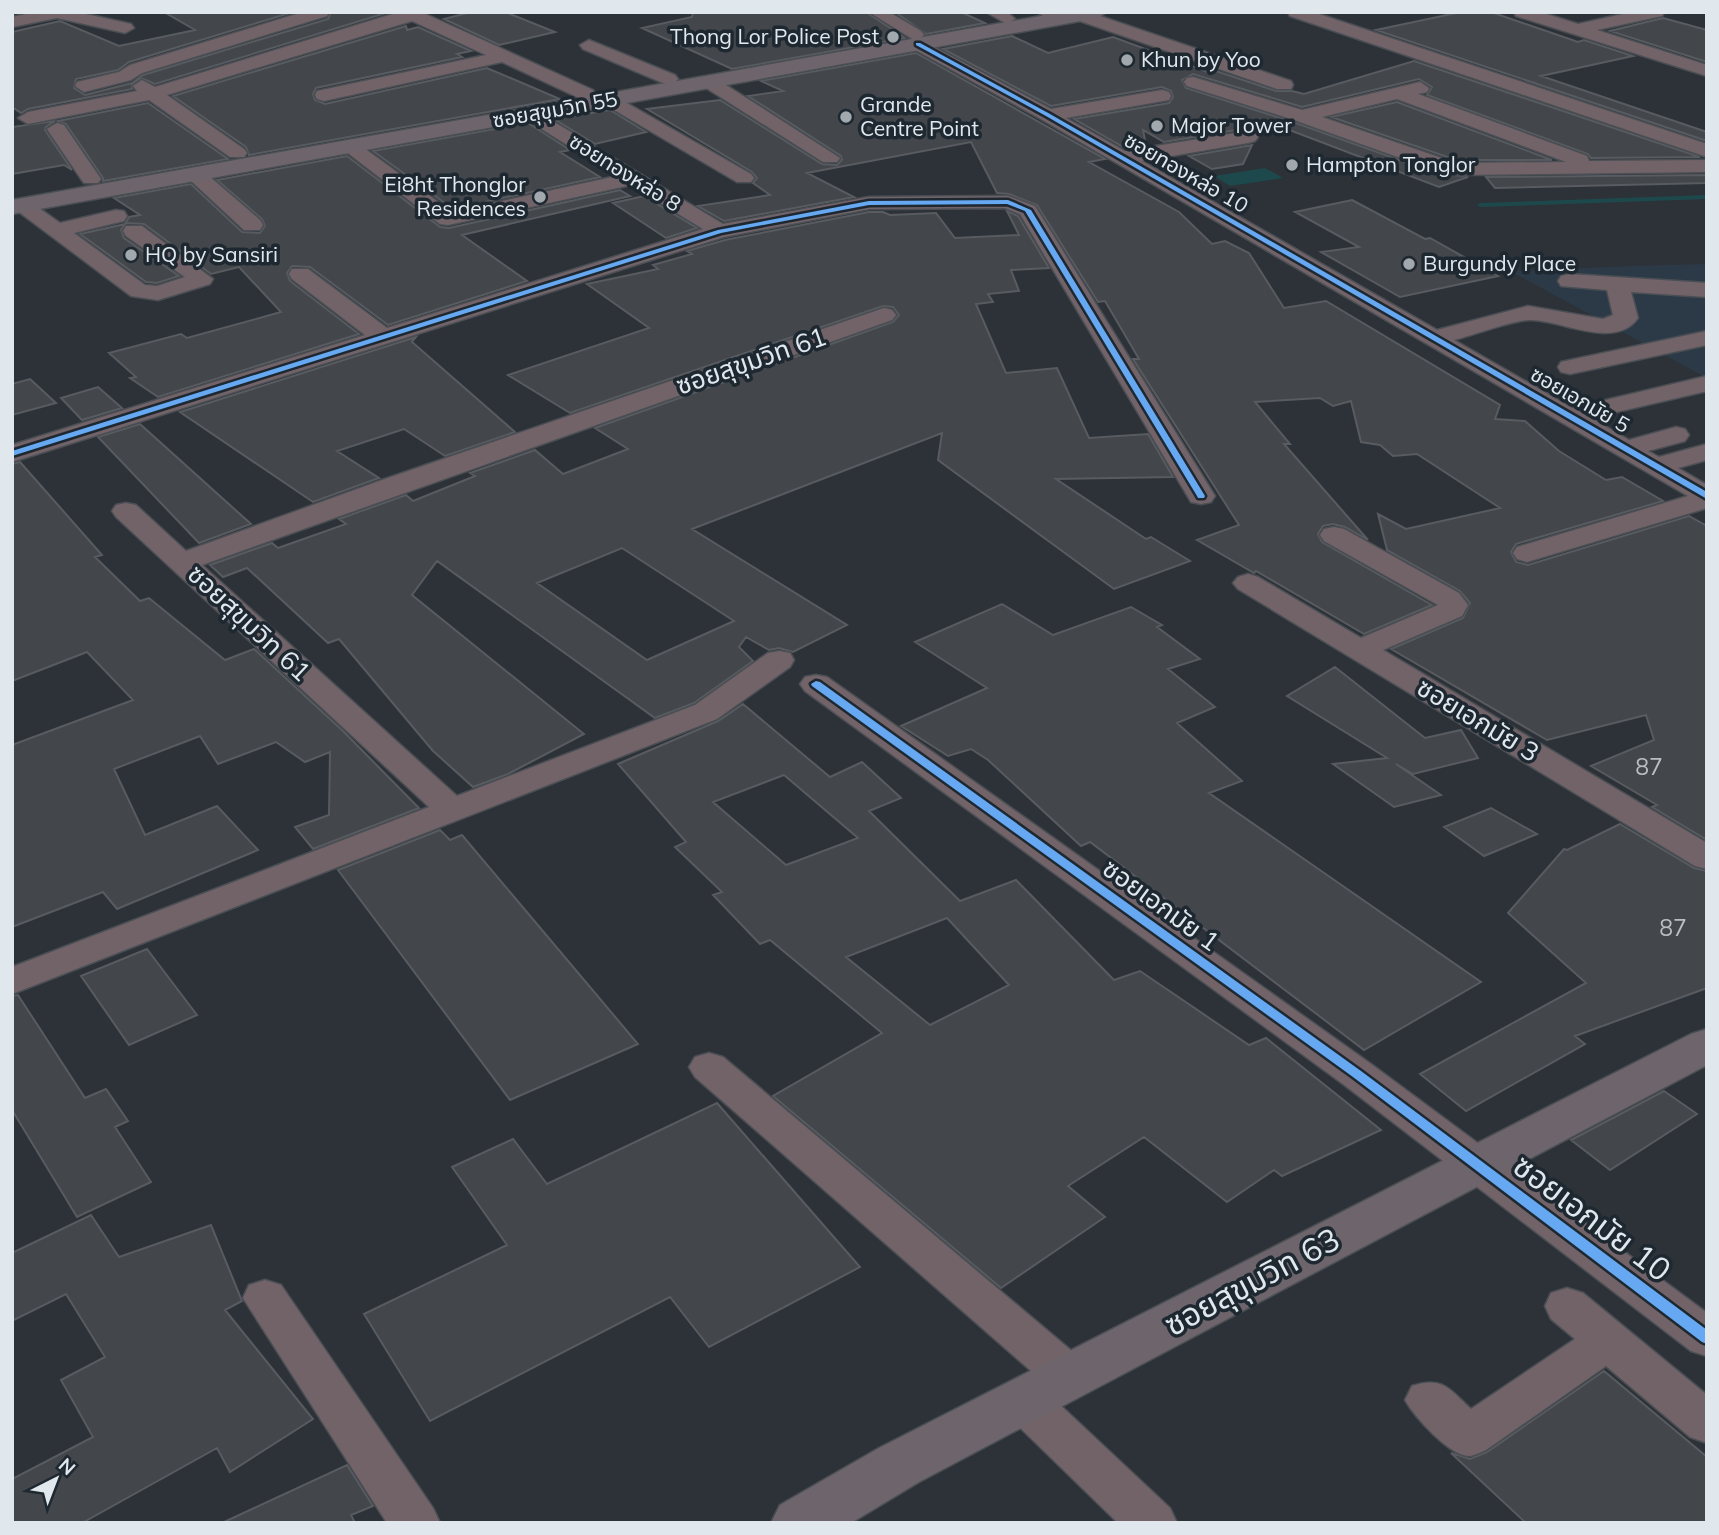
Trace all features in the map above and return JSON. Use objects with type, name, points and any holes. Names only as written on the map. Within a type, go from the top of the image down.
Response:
[{"type":"main road","name":"ซอยสุขุมวิท 55","points":[[15,201],[524,110],[709,82],[916,39],[1000,16],[1046,12]]},
{"type":"main road","name":"ซอยสุขุมวิท 55","points":[[598,99],[668,79],[1082,15]]},
{"type":"main road","name":"ซอยสุขุมวิท 55","points":[[244,159],[349,147],[524,110]]},
{"type":"main road","name":"ซอยสุขุมวิท 55","points":[[15,201],[91,179],[188,168]]},
{"type":"main road","name":"ซอยสุขุมวิท 63","points":[[800,1523],[899,1465],[1707,1045]]},
{"type":"street","points":[[12,104],[125,76],[135,69],[321,12]]},
{"type":"street","name":"ซอยทองหล่อ 10","points":[[877,12],[916,39],[1434,338]]},
{"type":"street","points":[[1276,12],[1407,57]]},
{"type":"street","points":[[1296,12],[1707,151]]},
{"type":"street","points":[[1522,12],[1707,71]]},
{"type":"street","points":[[1577,30],[1656,12]]},
{"type":"street","points":[[12,22],[59,13],[125,28]]},
{"type":"street","points":[[28,118],[154,93],[410,13],[598,99],[744,178]]},
{"type":"street","points":[[1082,15],[1196,74],[1301,116],[1441,166],[1457,169],[1707,166]]},
{"type":"street","points":[[1082,15],[1284,85]]},
{"type":"street","points":[[589,45],[668,79]]},
{"type":"street","points":[[324,95],[505,56]]},
{"type":"street","points":[[1301,116],[1477,74]]},
{"type":"street","points":[[125,76],[154,93],[244,159]]},
{"type":"street","points":[[709,82],[830,158]]},
{"type":"street","points":[[1398,93],[1598,166]]},
{"type":"street","points":[[1048,115],[1162,96]]},
{"type":"street","name":"ซอยทองหล่อ 8","points":[[524,110],[720,231]]},
{"type":"street","points":[[57,129],[91,179]]},
{"type":"street","points":[[1122,158],[1248,137]]},
{"type":"street","points":[[349,147],[448,219],[634,178]]},
{"type":"street","points":[[188,168],[252,225]]},
{"type":"street","points":[[15,201],[139,291],[148,294],[202,279],[134,231]]},
{"type":"street","points":[[12,454],[720,231],[869,203],[1008,202],[1028,210],[1201,496]]},
{"type":"street","points":[[58,230],[117,216]]},
{"type":"street","points":[[300,274],[383,337]]},
{"type":"street","points":[[1569,281],[1707,290]]},
{"type":"street","points":[[1434,338],[1528,313],[1606,327],[1626,318],[1618,284]]},
{"type":"street","name":"ซอยสุขุมวิท 61","points":[[452,810],[182,562],[884,314]]},
{"type":"street","name":"ซอยเอกมัย 5","points":[[1434,338],[1707,498]]},
{"type":"street","points":[[1629,402],[1562,362],[1707,338]]},
{"type":"street","points":[[1675,344],[1707,362]]},
{"type":"street","points":[[1569,416],[1707,383]]},
{"type":"street","points":[[1626,449],[1676,435]]},
{"type":"street","points":[[1655,466],[1707,452]]},
{"type":"street","points":[[1527,553],[1707,498]]},
{"type":"street","points":[[126,511],[182,562]]},
{"type":"street","points":[[1334,535],[1449,599],[1453,605],[1451,610],[1360,649]]},
{"type":"street","name":"ซอยเอกมัย 3","points":[[1248,583],[1707,858]]},
{"type":"street","points":[[12,981],[706,712],[779,660]]},
{"type":"street","name":"ซอยเอกมัย 1","points":[[816,684],[1357,1074],[1478,1165]]},
{"type":"street","points":[[709,1067],[1070,1377]]},
{"type":"street","name":"ซอยเอกมัย 10","points":[[1478,1165],[1707,1338]]},
{"type":"street","points":[[265,1298],[415,1523]]},
{"type":"street","points":[[1567,1306],[1707,1423]]},
{"type":"street","points":[[1429,1400],[1469,1436],[1608,1340]]},
{"type":"street","points":[[1024,1401],[1152,1523]]},
{"type":"shaded area","points":[[1265,168],[1283,178],[1230,186],[1214,176]]},
{"type":"shaded area","points":[[1707,264],[1707,378],[1510,271],[1634,266]]},
{"type":"building","points":[[164,12],[293,12],[129,62],[118,70],[76,79],[74,88],[85,95],[132,83],[143,75],[328,19],[331,12],[389,12],[155,84],[141,78],[132,84],[132,89],[28,109],[21,113],[12,107],[12,32],[60,21],[119,46],[195,30]]},
{"type":"building","points":[[471,12],[505,12],[555,32],[499,45],[444,19]]},
{"type":"building","points":[[693,12],[866,12],[905,38],[732,69],[642,28],[692,17]]},
{"type":"building","points":[[895,12],[961,12],[985,23],[926,34]]},
{"type":"building","points":[[1461,12],[1491,12],[1578,42],[1584,40],[1633,56],[1541,76],[1707,132],[1707,141],[1376,30]]},
{"type":"building","points":[[1663,18],[1707,30],[1707,62],[1610,31]]},
{"type":"building","points":[[406,26],[407,30],[418,27],[471,51],[457,54],[462,57],[316,88],[313,94],[315,100],[325,104],[487,68],[560,99],[249,155],[246,147],[173,96]]},
{"type":"building","points":[[1012,36],[1048,53],[1113,37],[1210,73],[1216,71],[1276,91],[1304,94],[1414,61],[1700,157],[1591,158],[1588,154],[1427,95],[1432,87],[1419,79],[1302,107],[1193,74],[1182,80],[1186,88],[1293,122],[1433,172],[1468,177],[1439,187],[1263,120],[1257,132],[1248,128],[1164,142],[1143,130],[1146,145],[1125,148],[1074,119],[1169,103],[1173,97],[1171,91],[1162,87],[1051,106],[943,49]]},
{"type":"building","points":[[916,53],[1105,159],[1089,162],[1179,212],[1212,244],[1225,241],[1249,253],[1284,308],[1326,301],[1500,405],[1495,419],[1525,421],[1559,451],[1606,480],[1622,477],[1663,501],[1516,544],[1511,552],[1516,562],[1528,565],[1689,516],[1707,526],[1707,840],[1652,807],[1657,805],[1591,766],[1654,740],[1646,715],[1547,740],[1391,649],[1463,618],[1470,603],[1460,591],[1387,550],[1378,514],[1406,529],[1500,508],[1417,454],[1393,456],[1380,445],[1361,442],[1351,401],[1333,406],[1320,398],[1255,402],[1290,444],[1284,444],[1368,540],[1345,527],[1333,524],[1323,526],[1318,534],[1322,542],[1432,605],[1364,634],[1197,540],[1239,525],[1133,359],[1139,359],[1105,301],[1098,302],[1037,205],[1009,194],[997,193],[971,142],[807,173],[854,197],[724,221],[698,206],[770,195],[753,183],[757,178],[752,172],[647,109],[720,100],[822,164],[837,165],[842,160],[841,156],[748,96],[783,91],[761,81]]},
{"type":"building","points":[[1397,102],[1552,160],[1456,160],[1331,117]]},
{"type":"building","points":[[148,103],[228,159],[103,181],[66,124],[58,121]]},
{"type":"building","points":[[610,110],[646,132],[595,144],[554,119]]},
{"type":"building","points":[[55,121],[45,130],[72,170],[64,165],[12,174],[12,127]]},
{"type":"building","points":[[528,123],[570,150],[560,152],[600,177],[453,209],[373,151]]},
{"type":"building","points":[[1252,145],[1243,164],[1212,169],[1189,156]]},
{"type":"building","points":[[347,156],[440,227],[449,228],[620,190],[630,196],[462,235],[527,281],[388,325],[310,267],[292,266],[287,273],[290,281],[359,334],[158,397],[130,378],[136,377],[109,353],[181,334],[187,338],[281,312],[239,267],[211,274],[144,224],[126,223],[121,230],[124,238],[179,276],[157,283],[146,282],[80,234],[125,224],[129,217],[140,215],[114,198],[191,184],[242,232],[260,233],[265,226],[262,219],[217,180]]},
{"type":"building","points":[[1707,175],[1707,183],[1495,188],[1486,177]]},
{"type":"building","points":[[644,196],[697,228],[666,238],[613,203]]},
{"type":"building","name":"Burgundy Place","points":[[1352,200],[1425,239],[1430,238],[1498,276],[1400,297],[1321,252],[1359,247],[1295,212]]},
{"type":"building","points":[[1007,211],[1018,216],[1049,268],[1011,270],[1019,291],[988,294],[993,302],[976,304],[1006,373],[1057,368],[1089,438],[1148,434],[1173,477],[1056,479],[1146,539],[1151,537],[1190,561],[1114,589],[938,460],[942,433],[692,529],[847,625],[793,652],[779,648],[769,650],[746,637],[739,647],[753,661],[694,703],[655,718],[437,561],[412,595],[584,734],[508,774],[473,787],[433,751],[339,639],[328,643],[247,568],[223,577],[210,565],[272,543],[278,548],[346,524],[339,519],[406,495],[413,501],[475,476],[470,473],[535,450],[563,474],[628,449],[595,428],[893,322],[899,315],[893,307],[883,306],[570,413],[508,375],[649,328],[587,284],[658,269],[653,265],[692,254],[687,251],[725,240],[869,212],[890,215],[936,213],[955,238],[1019,235]],"holes":[[[622,548],[734,621],[647,660],[537,583]]]},
{"type":"building","points":[[416,337],[412,342],[515,432],[445,456],[404,429],[337,451],[379,478],[313,502],[180,412]]},
{"type":"building","points":[[30,379],[56,403],[12,415],[12,384]]},
{"type":"building","points":[[98,387],[122,408],[82,420],[61,398]]},
{"type":"building","points":[[140,424],[251,524],[199,543],[98,437]]},
{"type":"building","points":[[20,462],[102,555],[95,557],[140,601],[149,598],[225,660],[254,649],[343,731],[419,808],[313,849],[295,827],[329,815],[330,752],[305,762],[276,742],[218,764],[200,736],[114,769],[145,835],[217,806],[258,850],[117,909],[103,892],[12,927],[12,745],[133,700],[87,652],[12,681],[12,464]]},
{"type":"building","points":[[1002,604],[1053,635],[1131,607],[1162,625],[1157,627],[1200,659],[1168,669],[1215,707],[1177,723],[1242,781],[1209,793],[1481,982],[1364,1050],[1090,842],[1081,846],[988,760],[971,749],[948,756],[901,726],[987,688],[915,642]]},
{"type":"building","points":[[1335,667],[1425,738],[1461,730],[1478,758],[1413,774],[1396,764],[1441,795],[1394,807],[1333,764],[1387,758],[1287,696]]},
{"type":"building","points":[[743,704],[830,777],[862,762],[901,798],[869,811],[960,901],[1016,880],[1114,980],[1140,971],[1249,1045],[1266,1038],[1381,1130],[1282,1176],[1274,1170],[1227,1202],[1144,1137],[1068,1186],[1105,1217],[1001,1288],[773,1096],[882,1033],[770,940],[760,944],[713,895],[722,892],[675,847],[686,842],[618,764],[718,721]],"holes":[[[784,775],[858,838],[786,865],[713,802]],[[947,918],[1009,985],[930,1025],[846,957]]]},
{"type":"building","points":[[1491,808],[1537,834],[1484,856],[1444,827]]},
{"type":"building","points":[[1620,824],[1694,868],[1707,871],[1707,988],[1575,1036],[1585,1044],[1466,1111],[1420,1074],[1586,983],[1508,913],[1564,849],[1567,850]]},
{"type":"building","points":[[440,830],[450,840],[462,835],[638,1044],[510,1100],[338,870]]},
{"type":"building","points":[[147,949],[197,1015],[129,1045],[81,976]]},
{"type":"building","points":[[18,995],[85,1098],[106,1089],[128,1121],[115,1127],[151,1182],[77,1217],[12,1110],[12,996]]},
{"type":"building","points":[[1664,1091],[1697,1114],[1610,1170],[1571,1140]]},
{"type":"building","points":[[717,1103],[860,1267],[709,1347],[670,1297],[430,1421],[364,1314],[507,1245],[452,1167],[513,1139],[547,1184]]},
{"type":"building","points":[[91,1215],[119,1257],[211,1225],[242,1301],[225,1310],[313,1419],[230,1472],[217,1448],[82,1523],[12,1523],[12,1479],[93,1437],[61,1380],[105,1357],[66,1294],[12,1321],[12,1253]]},
{"type":"building","points":[[1604,1371],[1707,1457],[1707,1523],[1526,1523],[1451,1453],[1470,1459],[1487,1452]]},
{"type":"building","points":[[347,1465],[373,1506],[351,1515],[355,1523],[222,1523]]},
{"type":"waterway","points":[[1480,205],[1707,197]]},
{"type":"cycle path","points":[[918,44],[1048,115],[1707,496]]},
{"type":"cycle path","points":[[12,454],[720,231],[869,203],[1008,202],[1028,210],[1201,496]]},
{"type":"cycle path","points":[[816,684],[1357,1074],[1707,1338]]},
{"type":"place","name":"Thong Lor Police Post","points":[[893,37]]},
{"type":"place","name":"Khun by Yoo","points":[[1127,60]]},
{"type":"place","name":"Grande Centre Point","points":[[846,117]]},
{"type":"place","name":"Major Tower","points":[[1157,126]]},
{"type":"place","name":"Hampton Tonglor","points":[[1292,165]]},
{"type":"place","name":"Ei8ht Thonglor Residences","points":[[540,197]]},
{"type":"place","name":"HQ by Sansiri","points":[[131,255]]},
{"type":"place","name":"Burgundy Place","points":[[1409,264]]}]
